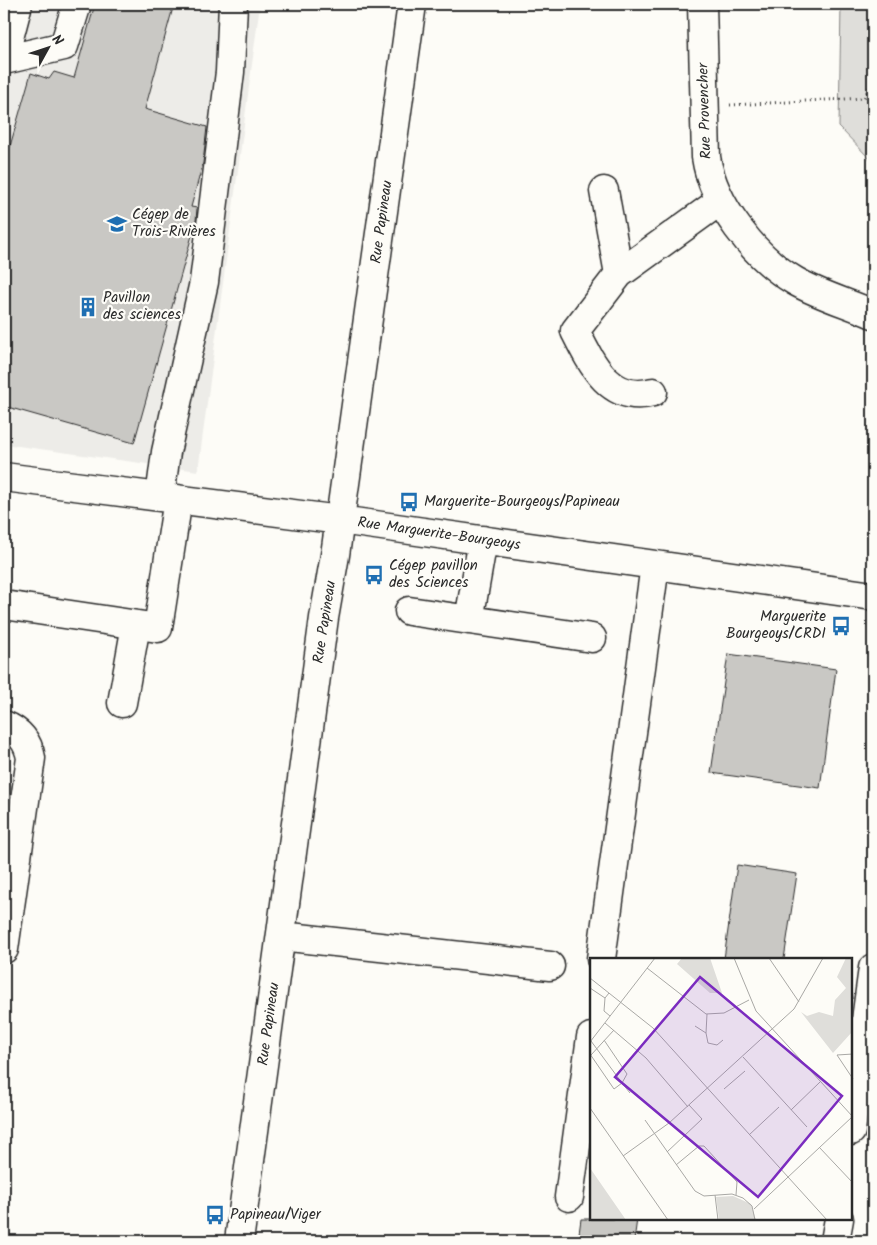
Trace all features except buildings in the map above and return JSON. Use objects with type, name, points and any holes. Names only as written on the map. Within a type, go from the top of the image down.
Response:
[{"type":"street","points":[[18,4],[4,59],[64,46],[77,4]]},
{"type":"street","points":[[4,605],[158,628],[169,498],[166,452],[204,282],[230,72],[233,4]]},
{"type":"street","name":"Rue Papineau","points":[[239,1241],[323,628],[340,520],[412,4]]},
{"type":"street","name":"Rue Provencher","points":[[702,4],[708,167],[720,200],[746,237],[780,270],[807,287],[873,314]]},
{"type":"street","points":[[604,191],[619,274]]},
{"type":"street","points":[[653,392],[642,395],[620,390],[604,379],[590,361],[575,331],[619,274],[720,200]]},
{"type":"street","name":"Rue Marguerite-Bourgeoys","points":[[4,477],[340,520],[873,596]]},
{"type":"street","points":[[469,620],[483,540]]},
{"type":"street","points":[[601,958],[654,565]]},
{"type":"street","points":[[409,611],[592,638]]},
{"type":"street","points":[[122,703],[136,625]]},
{"type":"street","points":[[4,725],[20,735],[28,746],[31,758],[4,949]]},
{"type":"street","points":[[281,936],[550,966]]},
{"type":"street","points":[[852,1116],[855,1073],[873,968]]},
{"type":"street","points":[[569,1197],[590,1042]]},
{"type":"street","points":[[836,1241],[839,1220]]},
{"type":"path","points":[[705,106],[864,98],[873,80]]},
{"type":"shaded area","name":"Cégep de Trois-Rivières","points":[[4,4],[260,4],[198,471],[4,444]]},
{"type":"shaded area","points":[[841,4],[873,4],[873,162],[839,127]]},
{"type":"place","name":"Cégep de Trois-Rivières","points":[[117,224]]},
{"type":"place","name":"Pavillon des sciences","points":[[88,307]]},
{"type":"place","name":"Marguerite-Bourgeoys/Papineau","points":[[409,502]]},
{"type":"place","name":"Cégep pavillon des Sciences","points":[[374,575]]},
{"type":"place","name":"Marguerite Bourgeoys/CRDI","points":[[841,626]]},
{"type":"place","name":"Papineau/Viger","points":[[215,1215]]}]
